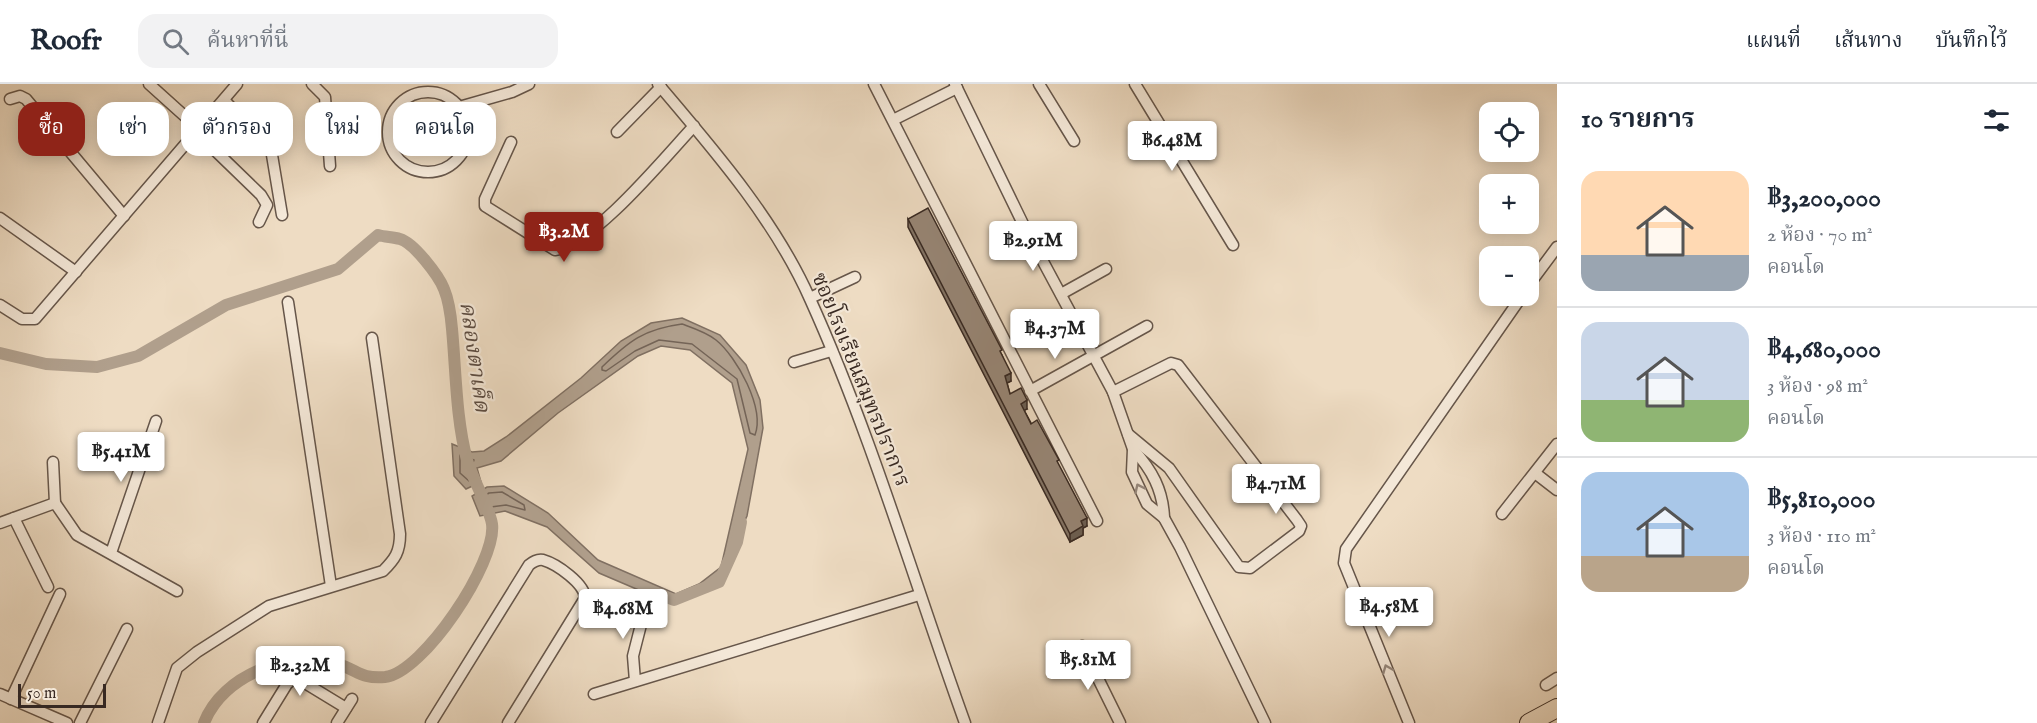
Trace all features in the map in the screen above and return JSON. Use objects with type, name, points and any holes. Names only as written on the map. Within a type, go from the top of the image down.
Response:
[{"type":"highway","points":[[1529,723],[1557,708]]},
{"type":"street","points":[[149,84],[181,115]]},
{"type":"street","points":[[237,84],[224,100],[271,149],[282,215]]},
{"type":"street","points":[[312,84],[325,97],[330,166]]},
{"type":"street","points":[[477,102],[512,92],[529,84]]},
{"type":"street","points":[[874,84],[1097,521]]},
{"type":"street","points":[[1039,84],[1074,141]]},
{"type":"street","points":[[1135,84],[1233,245]]},
{"type":"street","points":[[617,132],[660,86]]},
{"type":"street","name":"ซอยโรงเรียนสมุทรปราการ","points":[[660,86],[694,126],[766,223],[810,298],[863,428],[965,723]]},
{"type":"street","points":[[893,120],[956,86],[1024,226],[1095,354],[1113,393],[1132,449],[1132,472],[1147,504],[1164,518]]},
{"type":"street","points":[[428,91],[443,94],[459,107],[468,129],[467,144],[460,157],[449,167],[435,172],[420,172],[406,166],[395,156],[388,143],[387,128],[391,113],[400,101],[413,94],[428,91]]},
{"type":"street","points":[[10,99],[20,96],[26,99],[124,216]]},
{"type":"street","points":[[511,142],[485,199],[485,206],[555,250],[563,248],[602,222],[694,126]]},
{"type":"street","points":[[0,305],[22,319],[35,319],[181,151]]},
{"type":"street","points":[[223,156],[261,195],[267,205],[260,222]]},
{"type":"street","points":[[0,218],[76,272]]},
{"type":"street","points":[[1539,271],[1557,247]]},
{"type":"street","points":[[1061,294],[1106,269]]},
{"type":"street","points":[[810,298],[855,277]]},
{"type":"street","points":[[288,302],[331,586]]},
{"type":"street","points":[[1409,723],[1344,563],[1346,549],[1515,306]]},
{"type":"street","points":[[1030,390],[1147,326]]},
{"type":"street","points":[[158,723],[177,668],[183,661],[269,606],[383,570],[396,559],[400,548],[372,338]]},
{"type":"street","points":[[794,363],[831,351]]},
{"type":"street","points":[[1113,393],[1171,363],[1178,365],[1297,520],[1301,526],[1299,531],[1250,568],[1239,567],[1169,468],[1160,458],[1128,434]]},
{"type":"street","points":[[111,553],[156,421]]},
{"type":"street","points":[[1502,514],[1557,444]]},
{"type":"street","points":[[1132,449],[1150,468],[1163,498],[1164,518],[1265,723]]},
{"type":"street","points":[[53,462],[55,503],[77,535],[177,591]]},
{"type":"street","points":[[1535,472],[1557,490]]},
{"type":"street","points":[[0,523],[55,503]]},
{"type":"street","points":[[14,518],[48,587]]},
{"type":"street","points":[[431,723],[529,565],[543,560],[580,584],[585,598],[508,723]]},
{"type":"street","points":[[11,699],[60,594]]},
{"type":"street","points":[[594,693],[919,595]]},
{"type":"street","points":[[635,681],[633,656],[647,601]]},
{"type":"street","points":[[80,723],[127,629]]},
{"type":"street","points":[[1082,646],[1120,723]]},
{"type":"street","points":[[1546,685],[1557,678]]},
{"type":"street","points":[[263,723],[287,684],[293,679],[300,680],[349,704],[338,723]]},
{"type":"street","points":[[0,694],[67,723]]},
{"type":"water","points":[[682,318],[720,335],[746,365],[760,400],[763,428],[747,516],[716,583],[674,600],[655,597],[599,573],[547,527],[505,511],[480,516],[472,496],[487,487],[504,486],[548,513],[598,560],[676,594],[699,584],[721,567],[748,449],[732,383],[690,350],[661,346],[638,356],[558,413],[501,461],[477,468],[481,482],[466,489],[454,476],[452,444],[472,452],[484,451],[506,437],[581,378],[621,341],[651,323]]},
{"type":"building","points":[[928,208],[1002,350],[1000,351],[1011,373],[1005,376],[1010,394],[1021,388],[1027,400],[1021,404],[1031,424],[1037,420],[1087,518],[1081,521],[1083,526],[1070,534],[908,219]]},
{"type":"waterway","name":"คลองตาเค็ด","points":[[0,353],[46,364],[97,367],[138,356],[226,305],[338,269],[378,235],[406,242],[432,269],[441,283],[450,314],[463,444],[469,467],[492,524],[490,541],[483,563],[470,588],[437,637],[401,671],[385,677],[377,677],[364,675],[338,664],[319,661],[299,660],[280,664],[260,670],[242,679],[226,691],[213,706],[204,723]]},
{"type":"waterway","points":[[661,595],[674,600],[719,582],[737,542],[741,522]]}]
